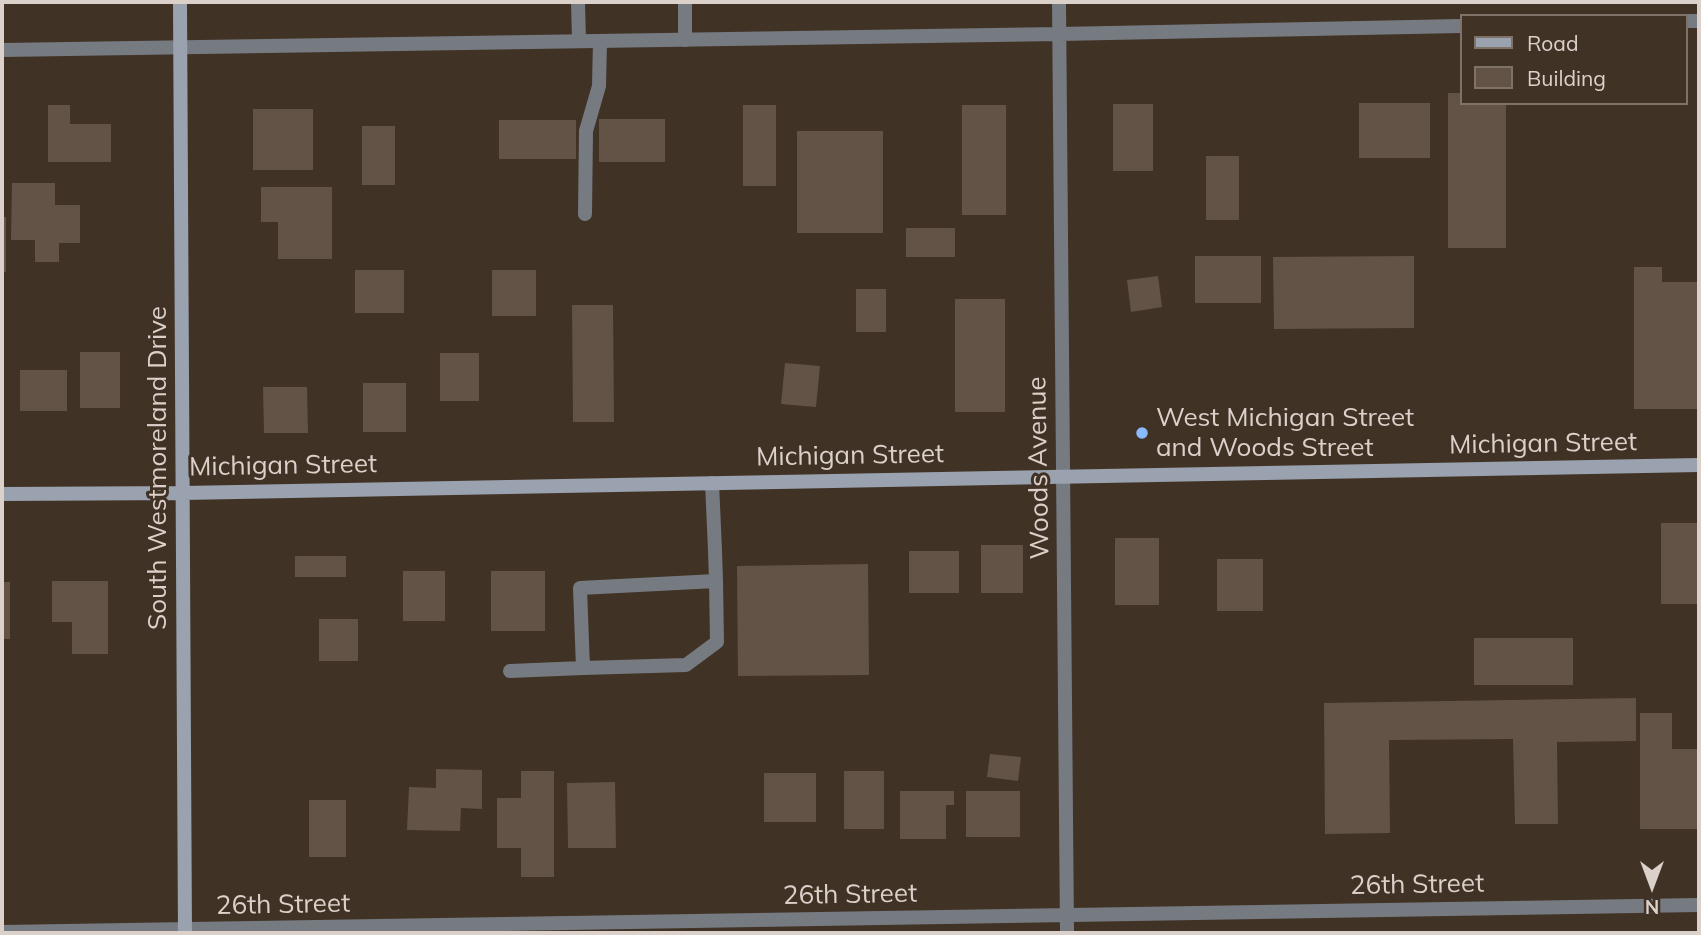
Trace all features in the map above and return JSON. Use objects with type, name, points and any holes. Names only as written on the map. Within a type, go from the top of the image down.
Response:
[{"type":"main road","name":"South Westmoreland Drive","points":[[180,2],[185,932]]},
{"type":"main road","name":"Michigan Street","points":[[2,494],[1699,465]]},
{"type":"street","points":[[578,2],[579,41]]},
{"type":"street","points":[[685,2],[685,40]]},
{"type":"street","name":"Woods Avenue","points":[[1059,2],[1067,933]]},
{"type":"street","points":[[2,50],[1460,26]]},
{"type":"street","points":[[585,214],[586,131],[599,86],[600,41]]},
{"type":"street","points":[[510,671],[686,665],[717,642],[712,483]]},
{"type":"street","points":[[583,668],[580,589],[716,581]]},
{"type":"street","name":"26th Street","points":[[2,932],[185,932],[1699,905]]},
{"type":"building","points":[[1448,93],[1460,93],[1460,105],[1506,105],[1506,248],[1448,248]]},
{"type":"building","points":[[1359,103],[1430,103],[1430,158],[1359,158]]},
{"type":"building","points":[[1113,104],[1153,104],[1153,171],[1113,171]]},
{"type":"building","points":[[48,105],[70,105],[70,124],[111,124],[111,162],[48,162]]},
{"type":"building","points":[[743,105],[776,105],[776,186],[743,186]]},
{"type":"building","points":[[962,105],[1006,105],[1006,215],[962,215]]},
{"type":"building","points":[[253,109],[313,109],[313,170],[253,170]]},
{"type":"building","points":[[599,119],[665,119],[665,162],[599,162]]},
{"type":"building","points":[[499,120],[576,120],[576,159],[499,159]]},
{"type":"building","points":[[362,126],[395,126],[395,185],[362,185]]},
{"type":"building","points":[[797,131],[883,131],[883,233],[797,233]]},
{"type":"building","points":[[1206,156],[1239,156],[1239,220],[1206,220]]},
{"type":"building","points":[[12,183],[55,183],[55,205],[80,205],[80,243],[59,243],[59,262],[35,262],[35,240],[11,240]]},
{"type":"building","points":[[261,187],[332,187],[332,259],[278,259],[278,222],[261,222]]},
{"type":"building","points":[[2,217],[6,217],[6,272],[2,272]]},
{"type":"building","points":[[906,228],[955,228],[955,257],[906,257]]},
{"type":"building","points":[[1195,256],[1261,256],[1261,303],[1195,303]]},
{"type":"building","points":[[1414,256],[1414,328],[1274,329],[1273,257]]},
{"type":"building","points":[[1634,267],[1662,267],[1662,282],[1699,282],[1699,409],[1634,409]]},
{"type":"building","points":[[355,270],[404,270],[404,313],[355,313]]},
{"type":"building","points":[[492,270],[536,270],[536,316],[492,316]]},
{"type":"building","points":[[1158,276],[1162,307],[1131,312],[1127,280]]},
{"type":"building","points":[[856,289],[886,289],[886,332],[856,332]]},
{"type":"building","points":[[955,299],[1005,299],[1005,412],[955,412]]},
{"type":"building","points":[[572,305],[613,305],[614,422],[573,422]]},
{"type":"building","points":[[80,352],[120,352],[120,408],[80,408]]},
{"type":"building","points":[[440,353],[479,353],[479,401],[440,401]]},
{"type":"building","points":[[785,363],[820,366],[816,407],[781,404]]},
{"type":"building","points":[[20,370],[67,370],[67,411],[20,411]]},
{"type":"building","points":[[363,383],[406,383],[406,432],[363,432]]},
{"type":"building","points":[[263,387],[307,387],[308,433],[264,433]]},
{"type":"building","points":[[1661,523],[1699,523],[1699,604],[1661,604]]},
{"type":"building","points":[[1115,538],[1159,538],[1159,605],[1115,605]]},
{"type":"building","points":[[981,545],[1023,545],[1023,593],[981,593]]},
{"type":"building","points":[[909,551],[959,551],[959,593],[909,593]]},
{"type":"building","points":[[295,556],[346,556],[346,577],[295,577]]},
{"type":"building","points":[[1217,559],[1263,559],[1263,611],[1217,611]]},
{"type":"building","points":[[868,564],[869,675],[738,676],[737,566]]},
{"type":"building","points":[[403,571],[445,571],[445,621],[403,621]]},
{"type":"building","points":[[491,571],[545,571],[545,631],[491,631]]},
{"type":"building","points":[[52,581],[108,581],[108,654],[72,654],[72,622],[52,622]]},
{"type":"building","points":[[2,582],[10,582],[10,639],[2,639]]},
{"type":"building","points":[[319,619],[358,619],[358,661],[319,661]]},
{"type":"building","points":[[1474,638],[1573,638],[1573,685],[1474,685]]},
{"type":"building","points":[[1636,698],[1636,741],[1557,742],[1558,824],[1515,824],[1513,739],[1389,740],[1390,833],[1325,834],[1324,703]]},
{"type":"building","points":[[1640,713],[1672,713],[1672,749],[1699,749],[1699,829],[1640,829]]},
{"type":"building","points":[[990,754],[1021,757],[1018,781],[987,777]]},
{"type":"building","points":[[436,769],[482,770],[482,809],[461,808],[460,831],[407,830],[409,787],[436,788]]},
{"type":"building","points":[[521,771],[554,771],[554,877],[521,877],[521,848],[497,848],[497,798],[521,798]]},
{"type":"building","points":[[844,771],[884,771],[884,829],[844,829]]},
{"type":"building","points":[[764,773],[816,773],[816,822],[764,822]]},
{"type":"building","points":[[615,782],[616,848],[568,848],[567,783]]},
{"type":"building","points":[[900,791],[954,791],[954,805],[946,805],[946,839],[900,839]]},
{"type":"building","points":[[966,791],[1020,791],[1020,837],[966,837]]},
{"type":"building","points":[[309,800],[346,800],[346,857],[309,857]]},
{"type":"place","name":"West Michigan Street and Woods Street","points":[[1142,433]]}]
